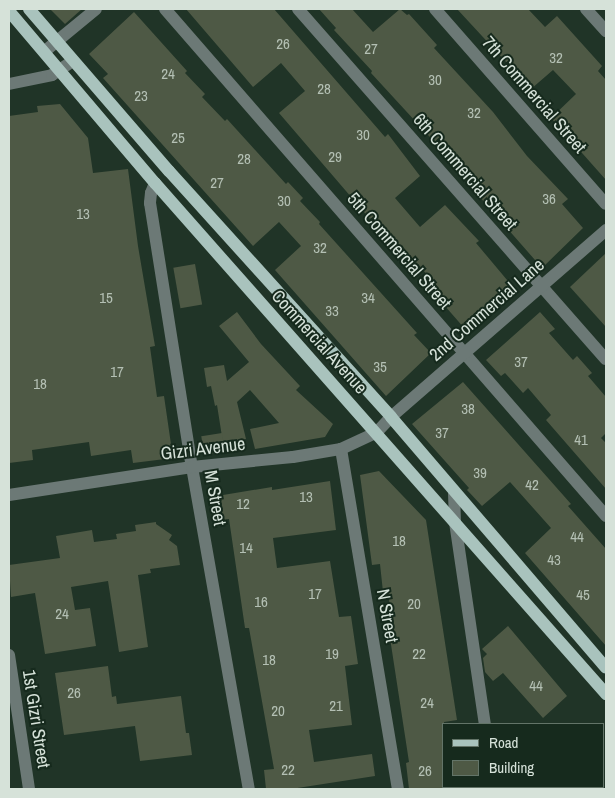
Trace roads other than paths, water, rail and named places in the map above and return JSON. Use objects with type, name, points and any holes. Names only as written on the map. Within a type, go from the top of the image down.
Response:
[{"type":"main road","name":"Commercial Avenue","points":[[28,9],[169,171],[391,416],[454,493],[606,668]]},
{"type":"main road","name":"Commercial Avenue","points":[[9,11],[45,51],[155,183],[377,432],[606,694]]},
{"type":"street","points":[[45,51],[96,9]]},
{"type":"street","name":"5th Commercial Street","points":[[165,9],[606,516]]},
{"type":"street","name":"6th Commercial Street","points":[[298,9],[606,359]]},
{"type":"street","name":"7th Commercial Street","points":[[435,9],[606,204]]},
{"type":"street","points":[[586,9],[606,31]]},
{"type":"street","points":[[9,84],[52,75],[74,61]]},
{"type":"street","name":"M Street","points":[[155,183],[151,192],[150,203],[192,467],[249,789]]},
{"type":"street","name":"2nd Commercial Lane","points":[[391,416],[606,230]]},
{"type":"street","name":"Gizri Avenue","points":[[9,495],[192,467],[293,457],[341,448],[377,432],[391,416]]},
{"type":"street","name":"N Street","points":[[341,448],[398,789]]},
{"type":"street","points":[[454,493],[455,522],[485,723]]},
{"type":"street","name":"1st Gizri Street","points":[[9,655],[29,789]]}]
